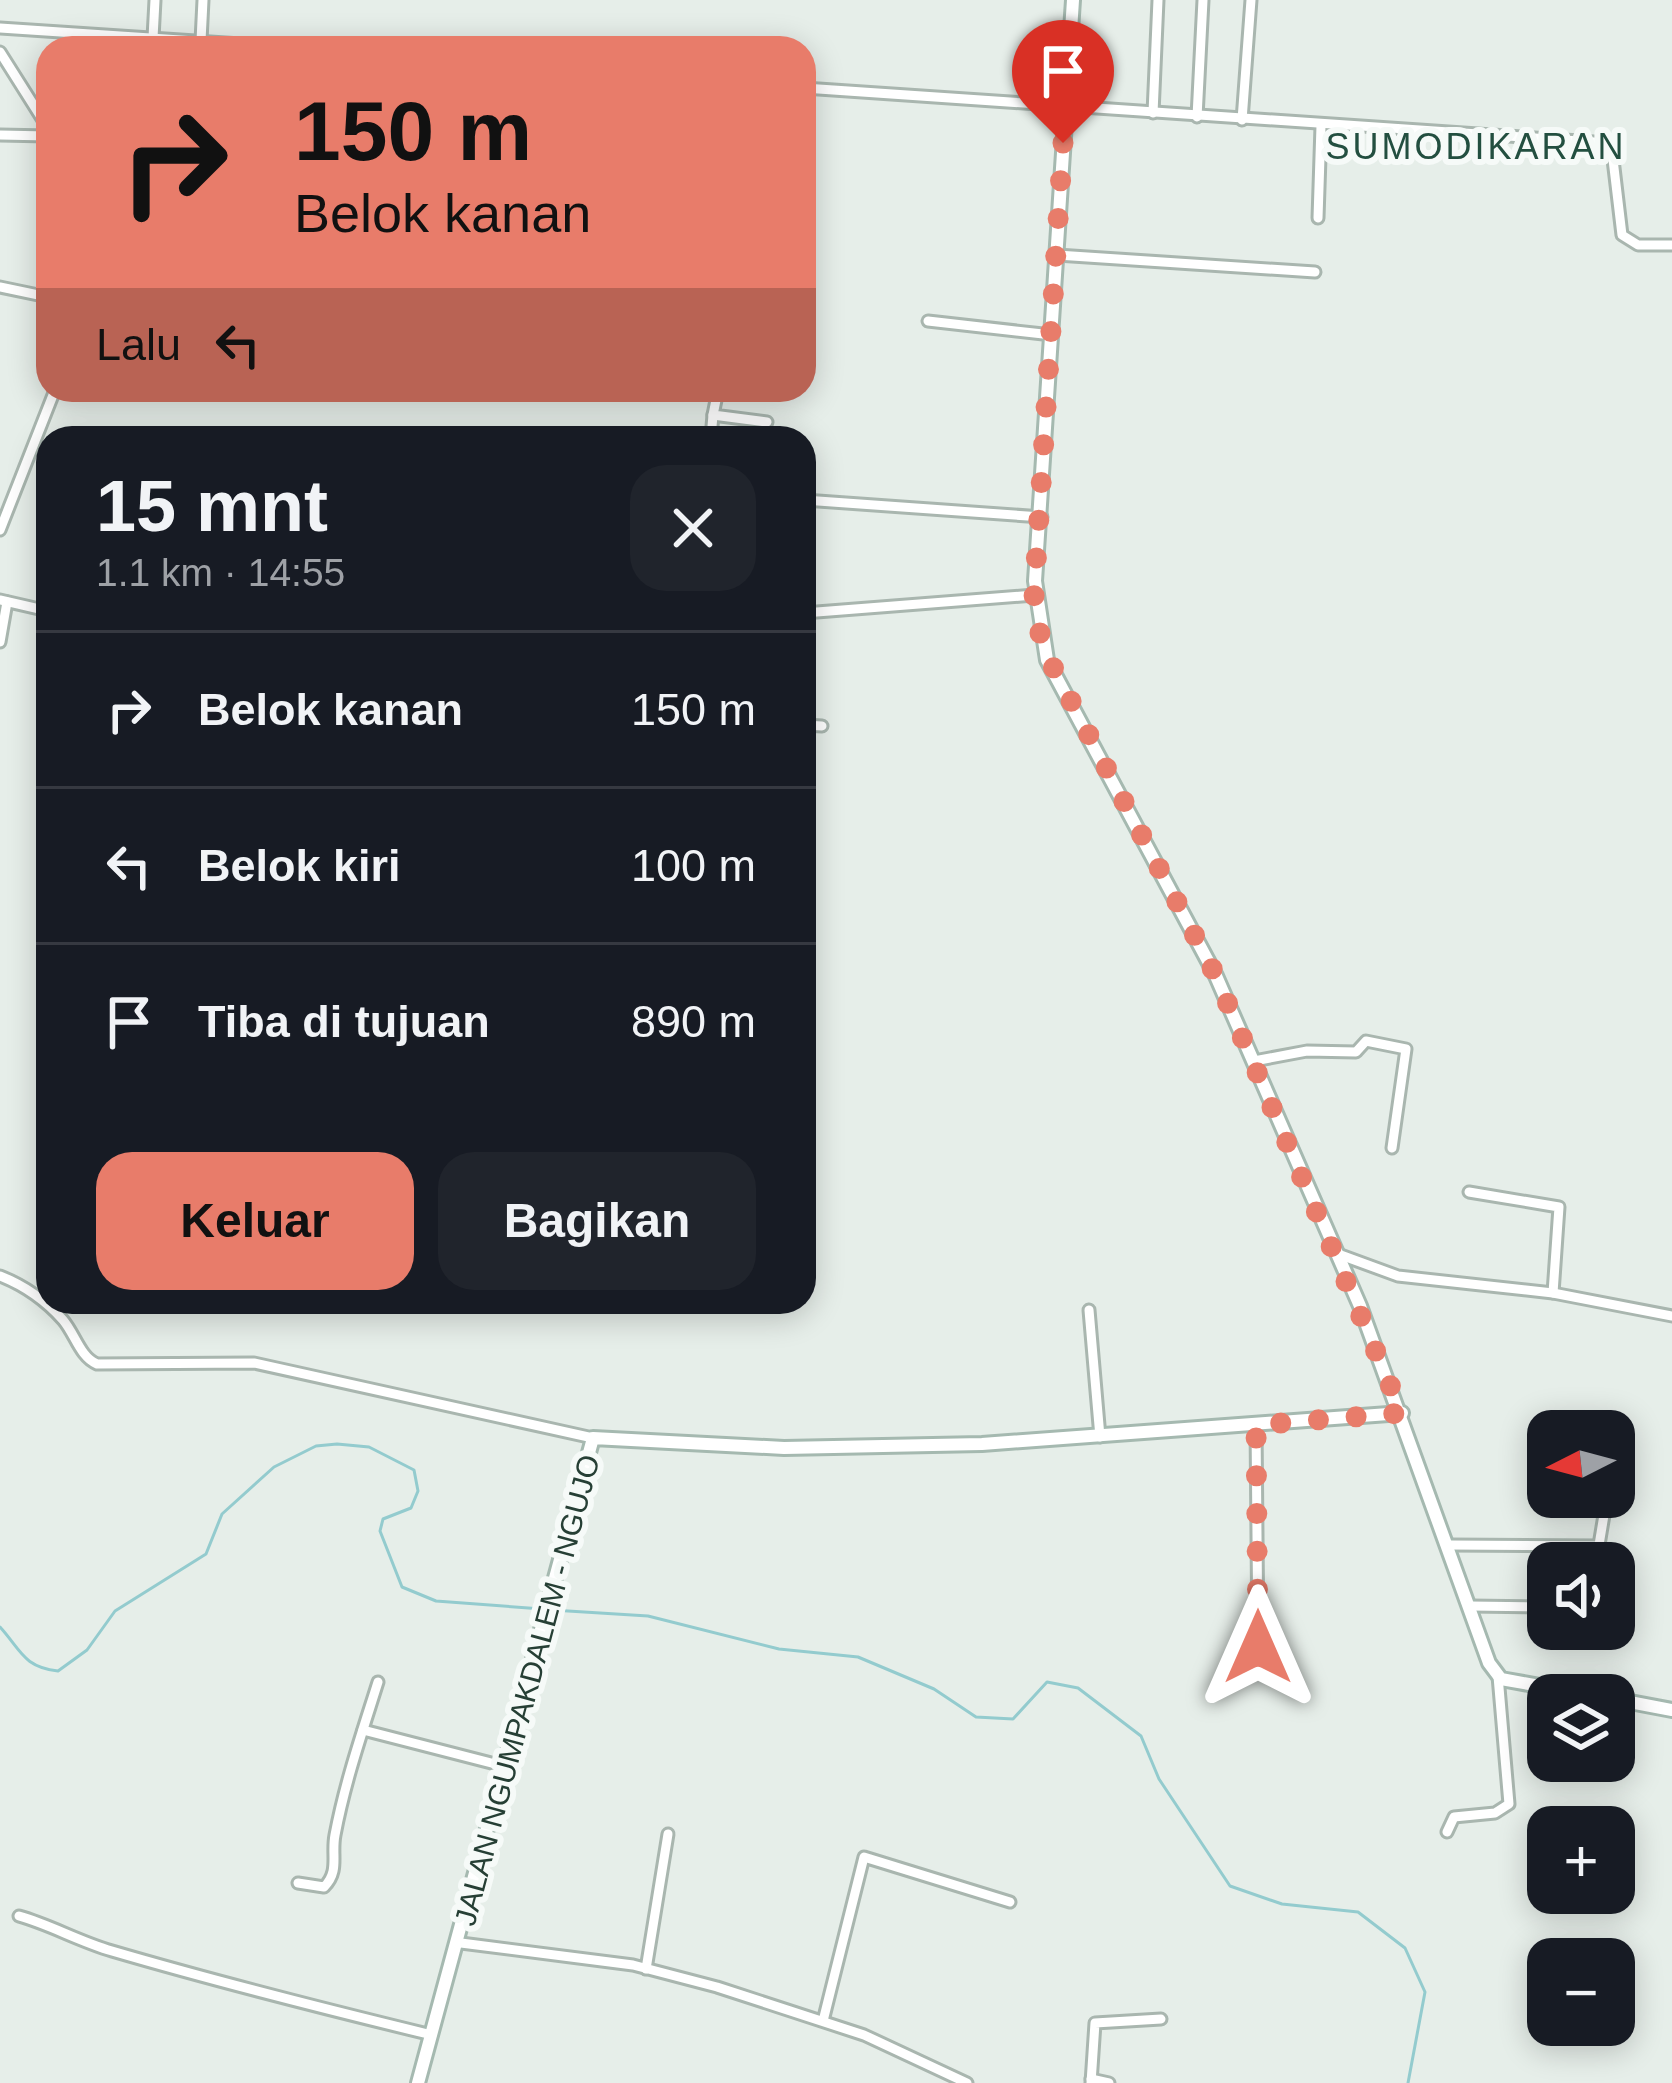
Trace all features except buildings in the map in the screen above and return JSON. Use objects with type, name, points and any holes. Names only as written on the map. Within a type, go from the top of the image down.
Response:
[{"type":"street","points":[[153,36],[154,0]]},
{"type":"street","points":[[201,36],[203,0]]},
{"type":"street","points":[[1073,0],[1034,595],[1047,660],[1216,976],[1254,1061],[1402,1413],[1498,1676],[1509,1804],[1495,1813],[1454,1817],[1447,1832]]},
{"type":"street","points":[[1154,113],[1158,0]]},
{"type":"street","points":[[1197,117],[1203,0]]},
{"type":"street","points":[[1242,120],[1251,0]]},
{"type":"street","points":[[0,28],[122,36]]},
{"type":"street","points":[[0,52],[36,112]]},
{"type":"street","points":[[816,89],[1605,145],[1612,151],[1622,235],[1633,244],[1672,245]]},
{"type":"street","points":[[1318,218],[1321,126]]},
{"type":"street","points":[[0,135],[36,133]]},
{"type":"street","points":[[1057,255],[1315,272]]},
{"type":"street","points":[[0,287],[36,294]]},
{"type":"street","points":[[928,321],[1052,335]]},
{"type":"street","points":[[712,426],[716,402]]},
{"type":"street","points":[[713,415],[766,422]]},
{"type":"street","points":[[0,530],[36,438]]},
{"type":"street","points":[[816,501],[1042,517]]},
{"type":"street","points":[[816,612],[1034,595]]},
{"type":"street","points":[[0,642],[4,601],[36,608]]},
{"type":"street","points":[[816,725],[822,726]]},
{"type":"street","points":[[1254,1061],[1306,1051],[1357,1052],[1366,1040],[1406,1049],[1392,1148]]},
{"type":"street","points":[[1469,1192],[1559,1207],[1553,1293]]},
{"type":"street","points":[[1338,1254],[1398,1276],[1553,1293],[1672,1316]]},
{"type":"street","points":[[0,1276],[36,1297]]},
{"type":"street","points":[[1089,1310],[1100,1437]]},
{"type":"street","points":[[55,1314],[87,1360],[97,1364],[254,1363],[435,1407],[593,1438]]},
{"type":"street","name":"JALAN NGUMPAKDALEM - NGUJO","points":[[418,2083],[460,1943],[593,1438],[784,1448],[1100,1437],[1402,1413]]},
{"type":"street","points":[[1256,1425],[1258,1647]]},
{"type":"street","points":[[1449,1545],[1527,1546]]},
{"type":"street","points":[[1471,1606],[1527,1607]]},
{"type":"street","points":[[1498,1676],[1527,1682]]},
{"type":"street","points":[[298,1883],[324,1887],[334,1875],[333,1843],[351,1758],[378,1682]]},
{"type":"street","points":[[1635,1704],[1672,1710]]},
{"type":"street","points":[[363,1730],[503,1766]]},
{"type":"street","points":[[646,1969],[668,1834]]},
{"type":"street","points":[[823,2021],[864,1857],[1010,1902]]},
{"type":"street","points":[[19,1916],[48,1924],[61,1936],[140,1959],[432,2035]]},
{"type":"street","points":[[460,1943],[646,1969],[823,2021],[967,2083]]},
{"type":"street","points":[[1109,2083],[1091,2081],[1095,2023],[1161,2019]]},
{"type":"waterway","points":[[0,1627],[30,1661],[58,1671],[87,1650],[115,1611],[206,1554],[222,1514],[274,1467],[316,1446],[337,1444],[369,1447],[414,1470],[418,1491],[411,1508],[383,1519],[380,1531],[402,1587],[436,1601],[542,1609]]},
{"type":"waterway","points":[[552,1610],[648,1616],[779,1649],[858,1657],[934,1689],[976,1717],[1013,1719],[1047,1682],[1078,1688],[1141,1736],[1159,1779],[1230,1886],[1282,1904],[1358,1912],[1405,1948],[1425,1992],[1408,2083]]},
{"type":"district","name":"SUMODIKARAN","points":[[1476,146]]},
{"type":"route","points":[[1063,143],[1034,595],[1042,646],[1216,976],[1402,1413],[1256,1425],[1258,1647]]}]
